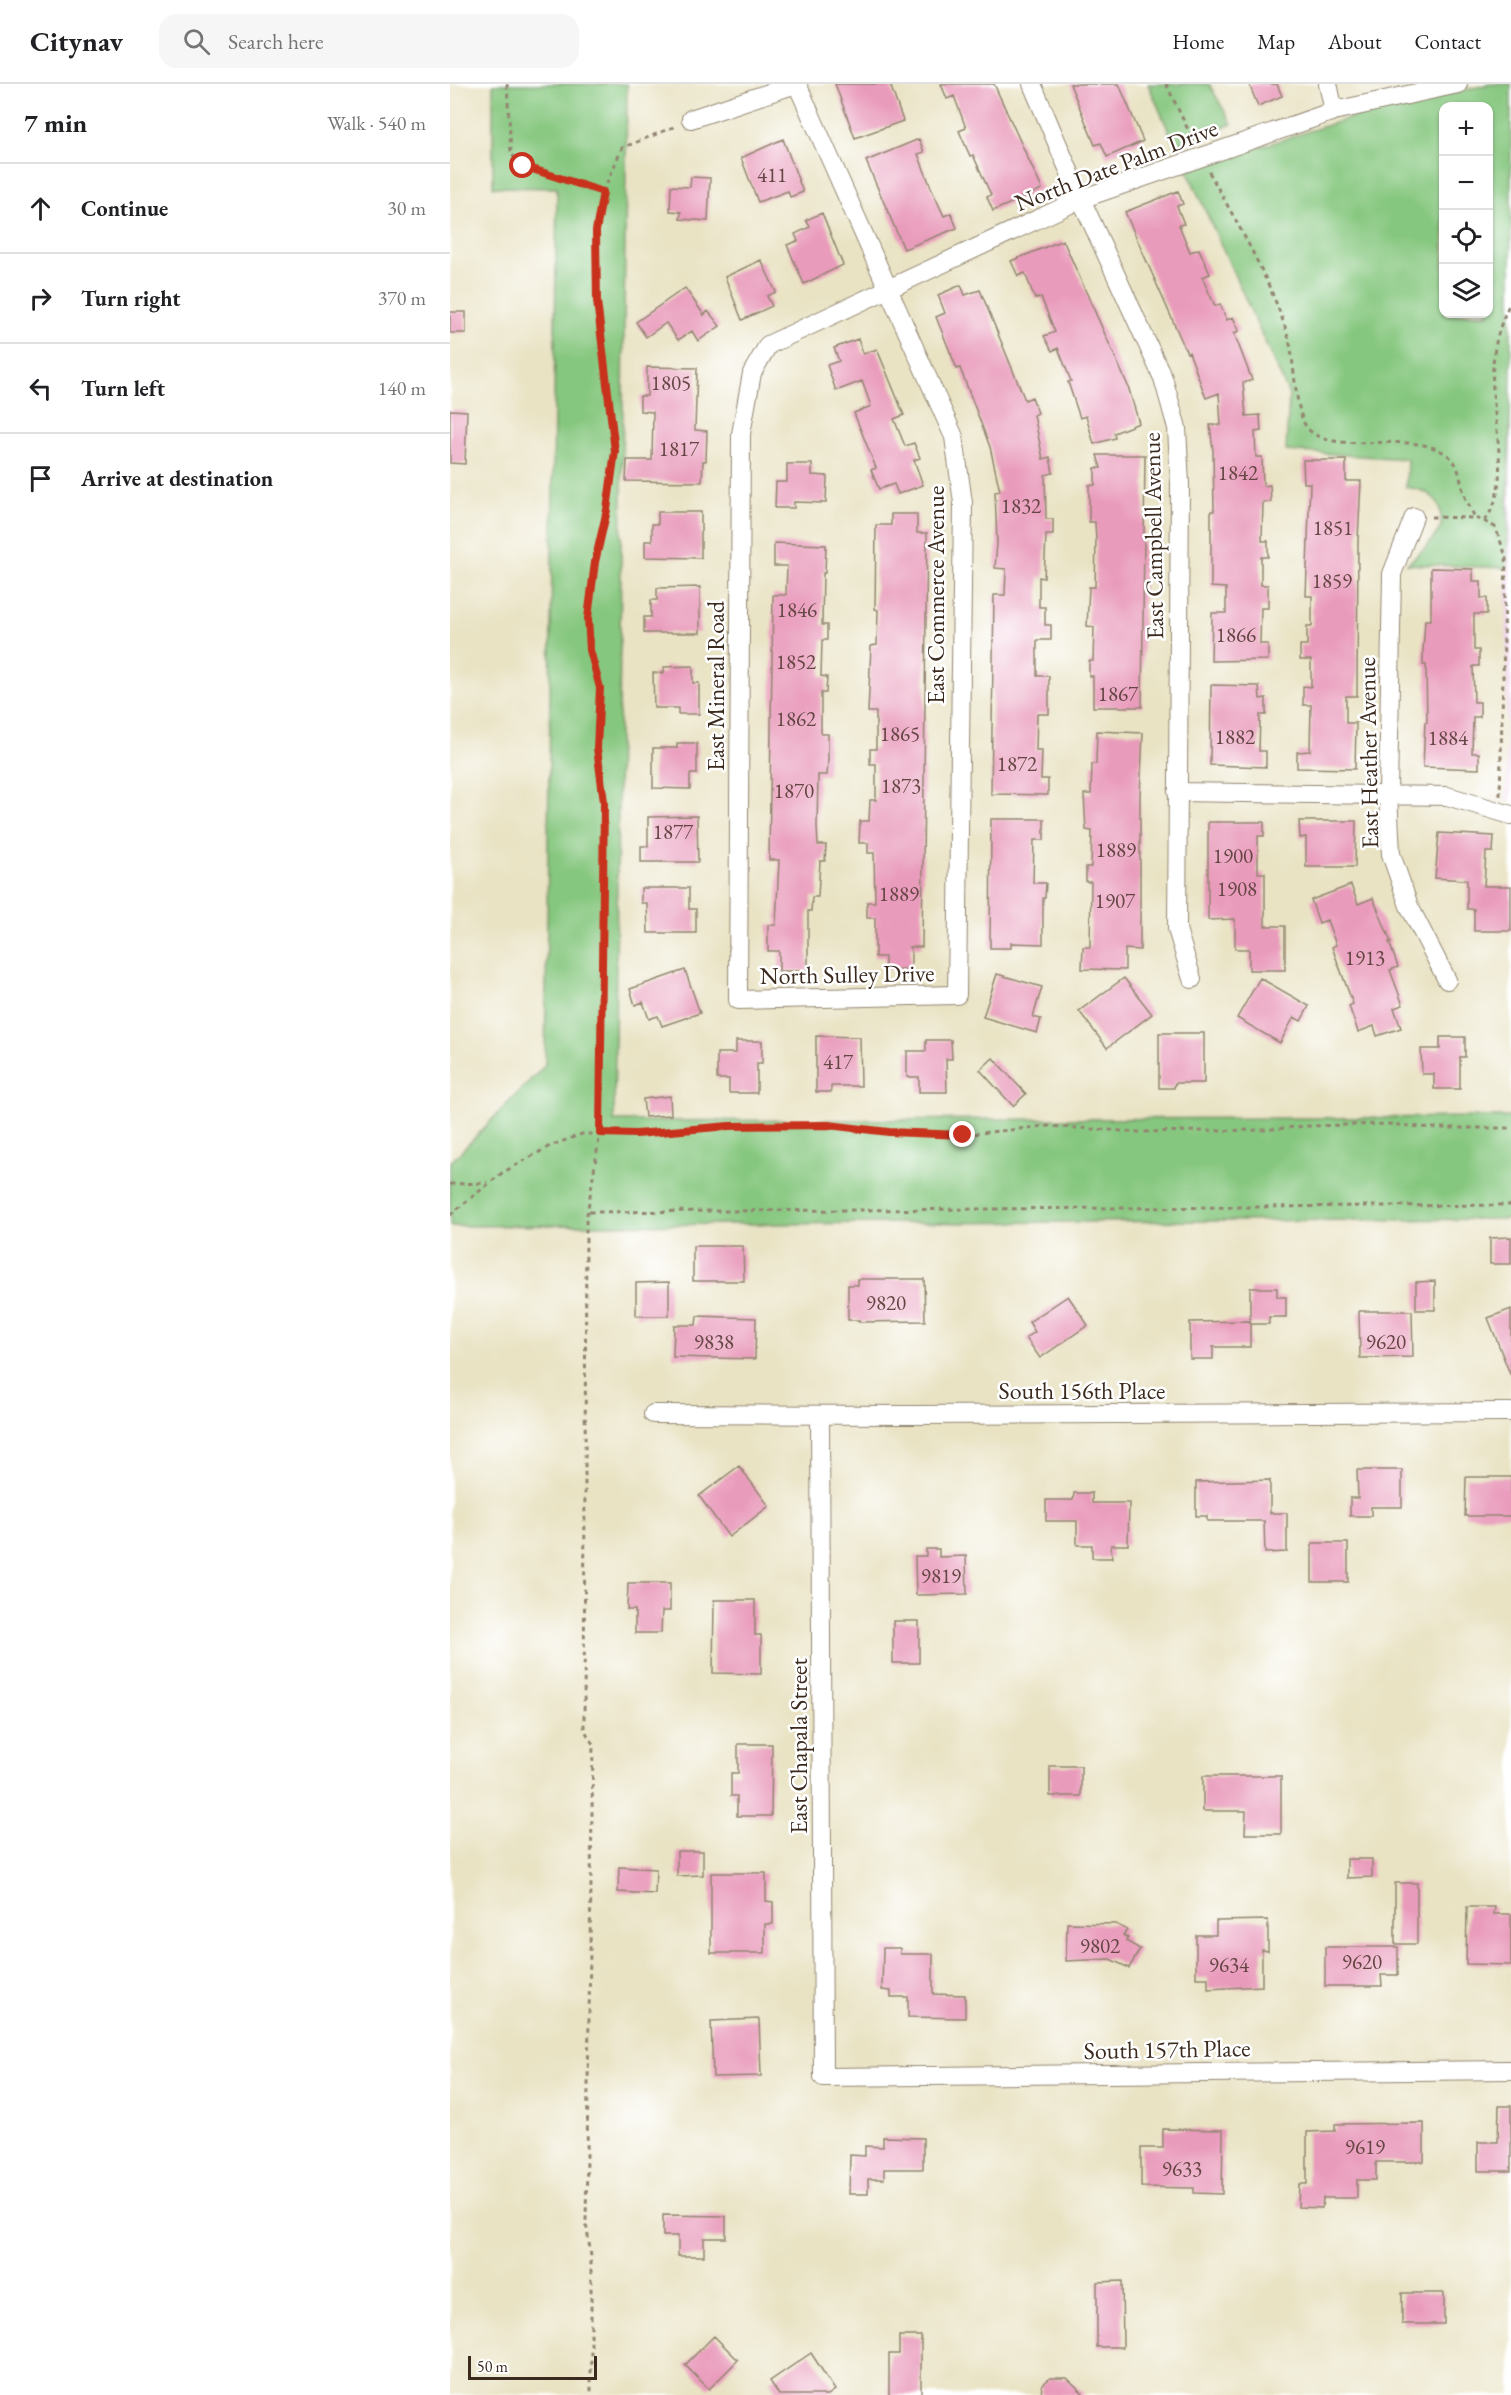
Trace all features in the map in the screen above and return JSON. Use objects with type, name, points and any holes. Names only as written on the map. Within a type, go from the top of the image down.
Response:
[{"type":"street","points":[[691,119],[797,84]]},
{"type":"street","name":"East Commerce Avenue","points":[[797,84],[886,289],[954,437],[963,503],[957,995]]},
{"type":"street","name":"East Campbell Avenue","points":[[1032,84],[1081,199],[1164,378],[1177,428],[1180,484],[1177,929],[1192,980]]},
{"type":"street","points":[[1328,84],[1334,111]]},
{"type":"street","name":"North Date Palm Drive","points":[[752,373],[768,345],[1081,199],[1334,111],[1458,84]]},
{"type":"street","name":"East Mineral Road","points":[[738,1000],[741,434],[752,373]]},
{"type":"street","name":"East Heather Avenue","points":[[1414,517],[1392,574],[1388,794],[1391,854],[1409,906],[1447,980]]},
{"type":"street","points":[[1177,792],[1448,796],[1505,813]]},
{"type":"street","name":"North Sulley Drive","points":[[738,1000],[957,995]]},
{"type":"street","name":"South 156th Place","points":[[653,1413],[820,1415],[1511,1412]]},
{"type":"street","name":"East Chapala Street","points":[[820,1415],[823,2077]]},
{"type":"street","name":"South 157th Place","points":[[823,2077],[1511,2070]]},
{"type":"path","points":[[507,84],[511,154],[523,166],[603,192]]},
{"type":"path","points":[[1166,84],[1200,158],[1244,234],[1273,292],[1289,339],[1300,407],[1307,428],[1320,438],[1334,441],[1436,447],[1454,460],[1475,518]]},
{"type":"path","points":[[591,2395],[591,2256],[586,2223],[593,1744],[584,1729],[588,1212],[600,1133],[604,802],[597,748],[600,688],[590,650],[588,618],[595,562],[607,510],[615,451],[597,301],[596,231],[603,192],[622,148],[691,119]]},
{"type":"path","points":[[1504,444],[1493,393],[1493,362],[1498,327],[1511,301]]},
{"type":"path","points":[[1484,520],[1497,509]]},
{"type":"path","points":[[1414,517],[1484,520],[1495,527],[1506,556],[1505,813]]},
{"type":"path","points":[[450,1215],[502,1173],[569,1137],[582,1134],[636,1134],[751,1126],[828,1125],[889,1132],[963,1135],[1046,1126],[1138,1132],[1262,1130],[1307,1126],[1388,1124],[1432,1128],[1511,1128]]},
{"type":"path","points":[[450,1184],[490,1183]]},
{"type":"path","points":[[588,1212],[1511,1205]]},
{"type":"shaded area","points":[[1511,369],[1511,801],[1506,799],[1507,528]]},
{"type":"green space","points":[[493,84],[627,84],[614,1121],[1511,1117],[1511,1219],[450,1226],[450,1163],[545,1065],[557,188],[493,187]]},
{"type":"green space","points":[[1148,84],[1209,84],[1232,124],[1175,145]]},
{"type":"green space","points":[[1490,84],[1511,84],[1511,369],[1507,568],[1407,564],[1433,539],[1441,522],[1438,504],[1430,495],[1406,487],[1407,459],[1286,451],[1289,395],[1187,170],[1369,112]]},
{"type":"building","points":[[835,84],[890,84],[903,121],[855,138]]},
{"type":"building","points":[[941,84],[994,84],[1042,189],[993,211],[987,197],[991,195],[959,131],[966,128],[954,96],[947,99]]},
{"type":"building","points":[[1070,84],[1119,84],[1143,141],[1107,157],[1101,143],[1095,145]]},
{"type":"building","points":[[1249,84],[1277,84],[1282,96],[1258,106]]},
{"type":"building","points":[[783,139],[803,192],[790,197],[788,191],[758,202],[741,158]]},
{"type":"building","points":[[919,139],[924,152],[918,154],[932,190],[944,216],[951,213],[957,228],[904,249],[866,161]]},
{"type":"building","points":[[691,177],[710,178],[708,221],[680,219],[681,212],[670,211],[671,186],[690,187]]},
{"type":"building","points":[[1178,191],[1183,204],[1177,206],[1184,224],[1179,225],[1190,252],[1199,249],[1210,274],[1202,277],[1215,306],[1220,304],[1227,320],[1233,317],[1239,331],[1234,333],[1252,380],[1243,383],[1246,416],[1260,415],[1261,431],[1255,432],[1256,457],[1262,457],[1263,486],[1270,485],[1271,502],[1263,502],[1262,541],[1268,541],[1268,557],[1261,557],[1261,585],[1268,585],[1268,608],[1261,608],[1260,644],[1268,644],[1268,660],[1211,661],[1212,613],[1226,613],[1226,588],[1211,587],[1211,511],[1214,511],[1210,425],[1221,425],[1219,393],[1206,398],[1189,352],[1187,353],[1125,212]]},
{"type":"building","points":[[822,213],[843,265],[804,284],[787,245],[798,241],[795,234],[810,227],[806,220]]},
{"type":"building","points":[[1063,240],[1128,386],[1139,423],[1114,433],[1115,438],[1094,444],[1086,416],[1080,418],[1068,382],[1071,381],[1058,348],[1052,351],[1044,336],[1055,332],[1041,297],[1035,299],[1025,273],[1018,276],[1011,261]]},
{"type":"building","points":[[761,260],[776,292],[767,296],[772,306],[742,320],[725,277]]},
{"type":"building","points":[[961,285],[965,295],[980,290],[1025,400],[1032,397],[1038,413],[1034,415],[1043,459],[1050,457],[1053,473],[1045,475],[1046,519],[1053,519],[1053,535],[1046,535],[1044,578],[1039,577],[1039,607],[1045,607],[1045,625],[1051,625],[1051,640],[1037,640],[1037,676],[1049,676],[1049,714],[1037,714],[1036,750],[1042,750],[1041,779],[1048,779],[1048,795],[991,794],[994,595],[1005,595],[1006,569],[995,568],[997,543],[995,492],[1000,491],[990,447],[960,368],[957,369],[936,317],[945,313],[938,295]]},
{"type":"building","points":[[685,288],[704,315],[708,311],[720,326],[698,341],[692,331],[678,340],[666,323],[646,337],[636,322]]},
{"type":"building","points":[[450,312],[466,312],[466,333],[450,333]]},
{"type":"building","points":[[858,339],[863,354],[877,349],[904,415],[894,419],[905,446],[914,443],[920,458],[914,460],[923,485],[898,494],[894,484],[879,489],[871,470],[876,468],[854,413],[871,406],[862,381],[836,391],[827,365],[839,361],[834,348]]},
{"type":"building","points":[[647,367],[697,368],[695,430],[707,431],[706,461],[703,461],[702,482],[626,481],[627,460],[652,460],[653,412],[640,411],[640,396],[647,396]]},
{"type":"building","points":[[450,410],[467,411],[465,464],[450,463]]},
{"type":"building","points":[[1097,455],[1145,455],[1142,707],[1093,707],[1093,676],[1089,676],[1089,661],[1093,661],[1094,627],[1087,626],[1089,587],[1095,587],[1096,540],[1095,522],[1089,522],[1089,485],[1095,485],[1095,468],[1101,468]]},
{"type":"building","points":[[1303,460],[1346,460],[1346,481],[1361,481],[1358,540],[1357,696],[1346,696],[1346,723],[1356,723],[1355,769],[1297,768],[1297,752],[1310,751],[1311,705],[1303,705],[1303,686],[1311,687],[1311,660],[1300,660],[1300,645],[1307,645],[1307,626],[1312,626],[1312,596],[1306,596],[1310,483],[1304,483]]},
{"type":"building","points":[[787,464],[812,464],[812,475],[827,476],[826,503],[794,502],[794,508],[775,508],[776,482],[787,482]]},
{"type":"building","points":[[658,512],[701,512],[701,558],[645,557],[645,541],[652,541],[652,524],[658,524]]},
{"type":"building","points":[[891,514],[917,514],[917,533],[927,533],[922,947],[909,947],[911,949],[911,969],[885,969],[885,957],[875,957],[875,918],[867,918],[867,902],[875,902],[874,853],[868,853],[868,843],[859,843],[860,821],[869,821],[870,800],[876,800],[876,764],[870,764],[870,749],[876,749],[876,712],[868,712],[871,646],[877,645],[876,525],[891,525]]},
{"type":"building","points":[[774,543],[826,545],[822,625],[827,625],[827,640],[822,640],[821,676],[827,677],[826,693],[821,693],[821,734],[828,734],[828,760],[827,775],[818,775],[817,827],[818,845],[826,845],[825,861],[820,861],[818,897],[812,897],[811,911],[808,911],[808,971],[779,971],[779,951],[768,951],[768,925],[776,925],[779,860],[769,860],[773,595],[786,595],[787,566],[774,566]]},
{"type":"building","points":[[1431,568],[1473,569],[1473,581],[1481,581],[1481,598],[1487,598],[1487,614],[1474,614],[1474,650],[1479,650],[1479,666],[1473,666],[1474,702],[1480,702],[1480,717],[1473,717],[1472,753],[1479,753],[1479,769],[1423,767],[1425,722],[1427,722],[1426,665],[1423,665],[1423,651],[1425,620],[1431,620]]},
{"type":"building","points":[[700,587],[700,633],[644,633],[644,617],[651,617],[651,600],[657,600],[657,588]]},
{"type":"building","points":[[693,666],[693,683],[699,683],[699,714],[678,714],[678,708],[654,708],[653,673],[664,673],[664,667]]},
{"type":"building","points":[[1211,685],[1259,686],[1260,699],[1266,698],[1266,715],[1260,715],[1259,751],[1266,751],[1266,767],[1210,765]]},
{"type":"building","points":[[1097,731],[1143,733],[1140,795],[1140,950],[1125,949],[1125,970],[1082,969],[1083,947],[1090,947],[1091,882],[1086,882],[1086,867],[1091,867],[1092,831],[1086,830],[1084,794],[1091,794],[1092,764],[1096,764]]},
{"type":"building","points":[[677,743],[697,743],[697,774],[690,774],[690,789],[653,788],[653,748],[677,748]]},
{"type":"building","points":[[697,816],[698,862],[641,862],[641,846],[648,846],[648,817]]},
{"type":"building","points":[[991,819],[1044,819],[1044,840],[1034,840],[1033,883],[1046,883],[1045,898],[1043,898],[1043,944],[1011,943],[1011,948],[990,948]]},
{"type":"building","points":[[1299,821],[1356,821],[1355,867],[1306,867],[1306,837],[1300,838]]},
{"type":"building","points":[[1208,822],[1264,822],[1264,836],[1258,836],[1258,873],[1265,873],[1265,926],[1285,926],[1285,970],[1249,970],[1249,949],[1235,949],[1235,919],[1208,920]]},
{"type":"building","points":[[1439,833],[1494,836],[1493,852],[1486,852],[1484,886],[1511,886],[1511,931],[1474,931],[1474,909],[1467,909],[1467,880],[1435,878]]},
{"type":"building","points":[[1351,885],[1358,904],[1373,898],[1391,942],[1389,942],[1398,967],[1390,970],[1403,1005],[1394,1008],[1401,1028],[1377,1036],[1374,1026],[1358,1032],[1349,1006],[1353,1004],[1332,947],[1336,945],[1327,920],[1319,923],[1311,900]]},
{"type":"building","points":[[641,888],[689,888],[689,909],[696,909],[696,933],[648,933],[647,903],[641,903]]},
{"type":"building","points":[[685,970],[700,1013],[662,1026],[658,1016],[649,1019],[643,1002],[635,1005],[630,989]]},
{"type":"building","points":[[997,974],[1042,987],[1033,1017],[1041,1019],[1037,1033],[983,1017]]},
{"type":"building","points":[[1124,978],[1152,1014],[1107,1048],[1079,1011]]},
{"type":"building","points":[[1260,978],[1309,1006],[1301,1021],[1294,1017],[1280,1043],[1237,1018]]},
{"type":"building","points":[[1159,1033],[1204,1033],[1204,1083],[1175,1083],[1174,1088],[1159,1088]]},
{"type":"building","points":[[816,1036],[860,1037],[861,1086],[831,1086],[831,1092],[816,1092]]},
{"type":"building","points":[[1440,1037],[1465,1037],[1465,1057],[1460,1057],[1460,1089],[1434,1089],[1434,1074],[1422,1074],[1421,1049],[1440,1049]]},
{"type":"building","points":[[926,1040],[951,1040],[952,1059],[946,1059],[947,1092],[919,1092],[919,1077],[907,1077],[907,1051],[926,1051]]},
{"type":"building","points":[[736,1041],[762,1041],[762,1063],[757,1063],[757,1093],[729,1093],[729,1079],[717,1079],[717,1053],[736,1053]]},
{"type":"building","points":[[993,1058],[1026,1094],[1013,1106],[980,1070]]},
{"type":"building","points":[[670,1096],[671,1115],[645,1117],[643,1099]]},
{"type":"building","points":[[1511,1237],[1511,1264],[1490,1264],[1490,1238]]},
{"type":"building","points":[[693,1246],[743,1246],[744,1281],[693,1281]]},
{"type":"building","points":[[858,1279],[924,1279],[925,1321],[859,1322],[859,1320],[848,1320],[848,1285],[858,1285]]},
{"type":"building","points":[[1435,1281],[1435,1310],[1416,1310],[1416,1282]]},
{"type":"building","points":[[669,1282],[669,1316],[636,1316],[636,1283]]},
{"type":"building","points":[[1250,1288],[1277,1288],[1277,1297],[1286,1297],[1286,1317],[1269,1317],[1269,1324],[1250,1324]]},
{"type":"building","points":[[1068,1296],[1088,1325],[1040,1358],[1026,1338],[1035,1332],[1029,1322]]},
{"type":"building","points":[[1511,1309],[1511,1374],[1510,1374],[1488,1318]]},
{"type":"building","points":[[1359,1311],[1412,1311],[1413,1357],[1360,1358]]},
{"type":"building","points":[[697,1316],[756,1318],[755,1359],[673,1357],[674,1325],[696,1325]]},
{"type":"building","points":[[1250,1321],[1250,1347],[1213,1347],[1213,1359],[1190,1359],[1190,1322]]},
{"type":"building","points":[[739,1466],[769,1506],[729,1537],[699,1496]]},
{"type":"building","points":[[1357,1470],[1402,1470],[1402,1507],[1371,1507],[1371,1516],[1350,1516],[1350,1498],[1358,1498]]},
{"type":"building","points":[[1466,1477],[1511,1477],[1511,1516],[1465,1516]]},
{"type":"building","points":[[1270,1480],[1270,1513],[1287,1513],[1287,1552],[1265,1553],[1264,1521],[1207,1521],[1207,1516],[1196,1516],[1196,1482]]},
{"type":"building","points":[[1074,1493],[1092,1493],[1092,1503],[1129,1503],[1128,1545],[1111,1545],[1112,1558],[1092,1558],[1092,1545],[1077,1545],[1077,1521],[1046,1521],[1046,1500],[1073,1500]]},
{"type":"building","points":[[1312,1543],[1348,1543],[1348,1582],[1312,1582]]},
{"type":"building","points":[[926,1549],[939,1549],[939,1557],[966,1556],[967,1594],[916,1595],[915,1556],[926,1556]]},
{"type":"building","points":[[628,1583],[670,1583],[670,1611],[662,1611],[661,1633],[635,1633],[635,1610],[627,1610]]},
{"type":"building","points":[[714,1600],[755,1600],[755,1635],[761,1635],[761,1674],[713,1673]]},
{"type":"building","points":[[893,1621],[919,1621],[919,1663],[893,1663]]},
{"type":"building","points":[[738,1744],[772,1744],[771,1816],[737,1816],[737,1796],[731,1796],[731,1773],[738,1773]]},
{"type":"building","points":[[1050,1766],[1081,1766],[1081,1796],[1050,1796]]},
{"type":"building","points":[[1203,1776],[1281,1776],[1281,1834],[1245,1834],[1246,1811],[1203,1811]]},
{"type":"building","points":[[677,1851],[703,1851],[703,1875],[677,1876]]},
{"type":"building","points":[[1347,1859],[1372,1859],[1372,1877],[1347,1878]]},
{"type":"building","points":[[619,1867],[656,1869],[655,1894],[618,1892]]},
{"type":"building","points":[[711,1873],[766,1873],[766,1901],[773,1902],[773,1924],[765,1924],[765,1953],[711,1953]]},
{"type":"building","points":[[1395,1883],[1417,1883],[1417,1944],[1395,1944]]},
{"type":"building","points":[[1467,1907],[1495,1907],[1494,1914],[1511,1914],[1511,1965],[1466,1964]]},
{"type":"building","points":[[1268,1920],[1268,1951],[1262,1950],[1262,1986],[1208,1989],[1208,1978],[1196,1978],[1196,1935],[1216,1935],[1216,1921]]},
{"type":"building","points":[[1067,1923],[1116,1924],[1127,1930],[1123,1935],[1128,1938],[1126,1941],[1140,1949],[1129,1968],[1110,1959],[1066,1961]]},
{"type":"building","points":[[1325,1947],[1398,1947],[1398,1975],[1381,1975],[1382,1986],[1325,1986]]},
{"type":"building","points":[[883,1948],[900,1948],[900,1954],[933,1954],[933,1994],[965,1995],[965,2018],[908,2017],[908,1997],[891,1997],[891,1991],[882,1990]]},
{"type":"building","points":[[759,2019],[761,2076],[713,2077],[711,2021]]},
{"type":"building","points":[[1499,2106],[1511,2106],[1511,2171],[1478,2171],[1478,2142],[1498,2142]]},
{"type":"building","points":[[1424,2123],[1424,2162],[1376,2162],[1376,2180],[1357,2180],[1357,2198],[1323,2198],[1322,2208],[1298,2207],[1299,2184],[1307,2184],[1307,2132],[1335,2131],[1335,2124]]},
{"type":"building","points":[[1163,2129],[1223,2130],[1222,2194],[1194,2193],[1194,2188],[1141,2187],[1141,2148],[1163,2148]]},
{"type":"building","points":[[883,2137],[923,2138],[923,2169],[884,2169],[884,2179],[868,2179],[868,2194],[849,2194],[850,2155],[865,2156],[865,2146],[883,2147]]},
{"type":"building","points":[[663,2215],[726,2216],[726,2238],[704,2238],[704,2256],[678,2256],[678,2236],[663,2236]]},
{"type":"building","points":[[1122,2281],[1123,2347],[1097,2347],[1097,2282]]},
{"type":"building","points":[[1402,2293],[1444,2293],[1444,2324],[1402,2324]]},
{"type":"building","points":[[714,2336],[738,2360],[709,2389],[685,2365]]},
{"type":"building","points":[[899,2336],[921,2336],[921,2395],[889,2395],[889,2354],[899,2354]]},
{"type":"building","points":[[811,2353],[835,2390],[828,2395],[779,2395],[770,2381]]},
{"type":"building","points":[[1050,2378],[1067,2378],[1085,2395],[1041,2395],[1042,2385]]},
{"type":"route","points":[[523,166],[603,192],[596,231],[597,301],[615,451],[607,510],[595,562],[588,618],[590,650],[600,688],[597,748],[604,802],[600,1133],[636,1134],[729,1126],[828,1125],[889,1132],[963,1135]]}]
